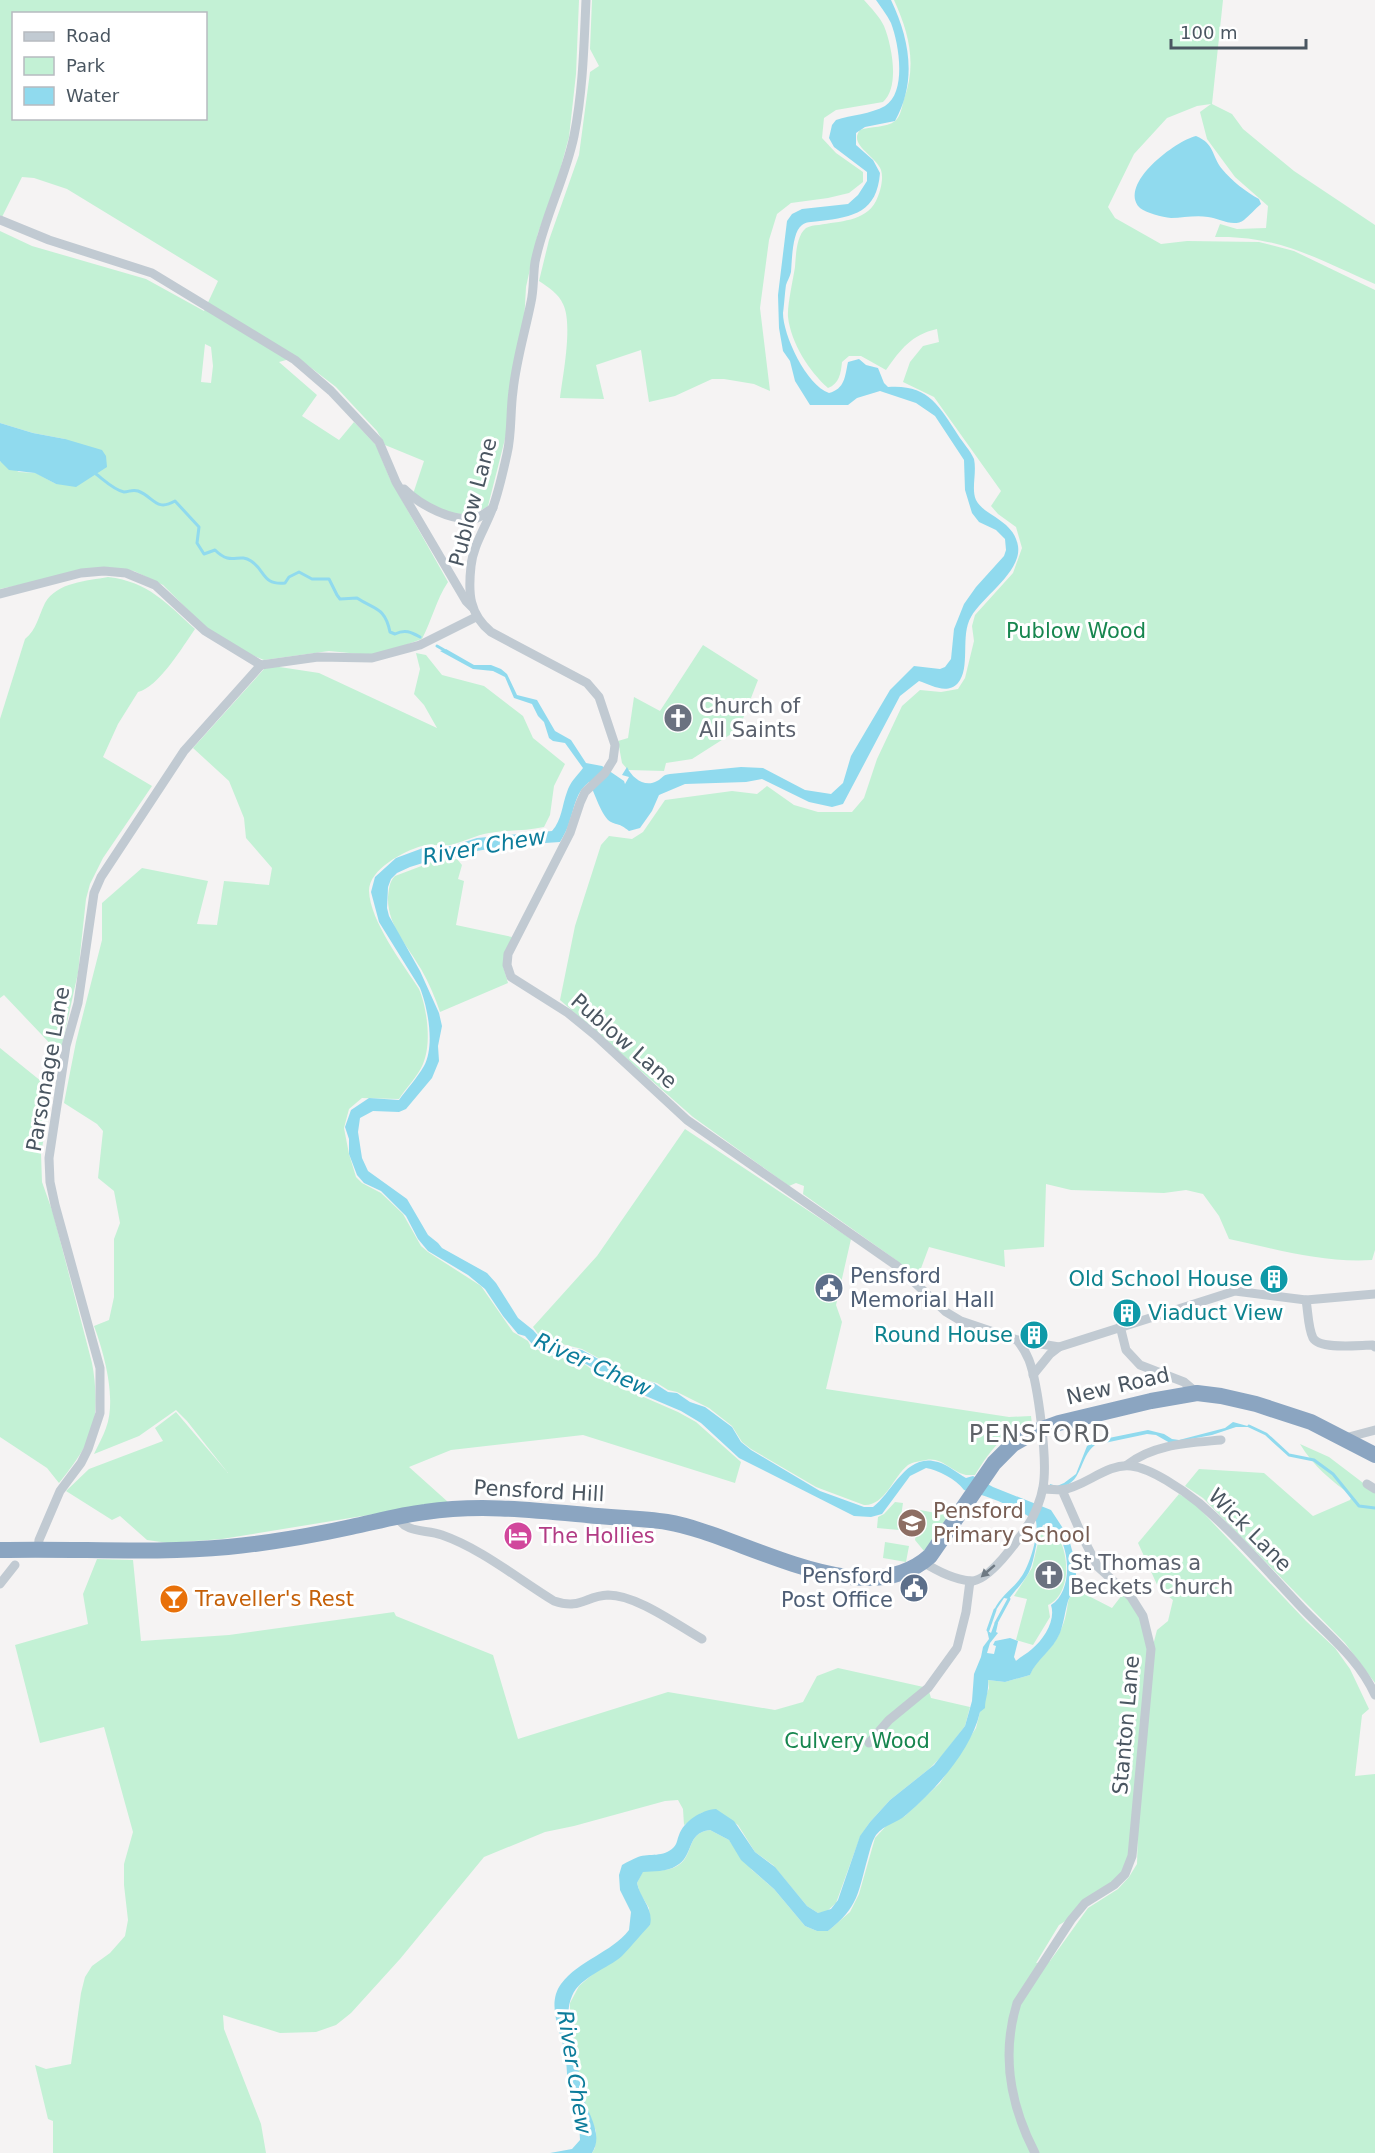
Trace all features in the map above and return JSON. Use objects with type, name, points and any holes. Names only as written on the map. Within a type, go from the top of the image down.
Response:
[{"type":"highway","name":"New Road","points":[[923,1562],[936,1549],[1000,1455],[1012,1444],[1042,1429],[1099,1413],[1197,1393],[1221,1396],[1277,1409],[1311,1422],[1375,1455]]},
{"type":"highway","name":"Pensford Hill","points":[[0,1550],[136,1552],[229,1547],[283,1540],[432,1511],[510,1508],[656,1521],[700,1531],[807,1569],[858,1578],[897,1573],[923,1562]]},
{"type":"street","name":"Publow Lane","points":[[586,0],[583,63],[574,135],[559,190],[539,244],[533,295],[514,383],[511,434],[493,508],[476,545],[471,565],[470,588],[472,607],[476,617],[491,632],[587,682],[599,698],[615,745],[613,760],[605,773],[585,792],[570,833],[508,954],[507,965],[511,976],[568,1013],[596,1035],[687,1120],[897,1266],[946,1312],[961,1321],[1017,1340],[1059,1347]]},
{"type":"street","points":[[0,220],[49,240],[152,273],[295,360],[331,391],[379,442],[396,482],[472,607]]},
{"type":"street","points":[[396,482],[428,508],[445,514],[477,518],[493,508]]},
{"type":"street","points":[[0,594],[81,573],[105,571],[126,573],[155,585],[205,631],[261,665],[318,657],[372,658],[396,653],[437,638],[476,617]]},
{"type":"street","name":"Parsonage Lane","points":[[38,1550],[39,1540],[60,1491],[81,1463],[88,1449],[96,1429],[100,1405],[100,1368],[50,1182],[49,1158],[66,1046],[78,1003],[94,893],[101,877],[184,751],[261,665]]},
{"type":"street","points":[[1033,1375],[1050,1354],[1059,1347],[1235,1291],[1306,1300],[1375,1294]]},
{"type":"street","points":[[1306,1300],[1312,1337],[1318,1344],[1327,1346],[1373,1345],[1375,1347]]},
{"type":"street","points":[[1120,1326],[1125,1350],[1140,1365],[1184,1382],[1197,1393]]},
{"type":"street","points":[[923,1562],[945,1574],[970,1581],[978,1579],[1010,1551],[1030,1523],[1043,1489],[1042,1429],[1033,1375],[1028,1358],[1017,1340]]},
{"type":"street","points":[[1345,1438],[1375,1430]]},
{"type":"street","points":[[1043,1489],[1071,1489],[1110,1470],[1127,1465],[1141,1455],[1165,1447],[1221,1440]]},
{"type":"street","name":"Wick Lane","points":[[1127,1465],[1158,1475],[1198,1502],[1319,1625],[1341,1644],[1375,1695]]},
{"type":"street","name":"Stanton Lane","points":[[1035,2153],[1023,2130],[1012,2097],[1008,2070],[1012,2018],[1017,2003],[1071,1920],[1084,1903],[1114,1885],[1125,1874],[1132,1856],[1151,1649],[1143,1616],[1131,1598],[1098,1567],[1062,1490]]},
{"type":"street","points":[[397,1517],[406,1528],[443,1536],[479,1554],[554,1601],[565,1605],[576,1605],[608,1595],[622,1597],[640,1604],[702,1639]]},
{"type":"street","points":[[0,1584],[15,1565]]},
{"type":"street","points":[[869,1743],[890,1720],[928,1688],[957,1648],[966,1612],[970,1581]]},
{"type":"street","points":[[678,1640],[685,1630]]},
{"type":"green space","points":[[0,0],[579,0],[576,74],[569,137],[556,185],[538,233],[526,287],[524,323],[506,435],[488,506],[468,514],[459,514],[441,509],[413,494],[424,461],[385,445],[377,431],[336,387],[297,357],[279,362],[317,395],[302,416],[339,440],[354,422],[376,445],[390,479],[448,582],[422,639],[386,652],[370,655],[329,651],[264,660],[247,653],[206,628],[163,585],[134,571],[105,567],[0,589],[0,461],[19,472],[36,473],[56,484],[65,439],[33,433],[0,423],[0,231],[32,246],[146,279],[204,311],[218,281],[67,189],[34,178],[22,177],[2,217],[0,216]],"holes":[[[205,344],[211,347],[213,366],[211,383],[201,382]]]},
{"type":"green space","points":[[592,0],[864,0],[884,26],[890,44],[893,66],[893,77],[888,95],[883,102],[836,110],[824,118],[822,138],[836,153],[863,172],[863,182],[849,193],[791,203],[777,214],[769,240],[760,308],[770,391],[754,384],[712,379],[675,396],[649,402],[641,350],[596,365],[604,399],[560,398],[566,350],[566,313],[559,297],[539,281],[549,240],[579,155],[590,72],[599,66],[590,49]]},
{"type":"green space","name":"Publow Wood","points":[[894,0],[1223,0],[1212,104],[1232,114],[1243,129],[1294,171],[1375,225],[1375,284],[1317,258],[1279,245],[1238,237],[1215,237],[1220,224],[1237,229],[1266,228],[1268,206],[1235,177],[1207,139],[1200,112],[1211,104],[1197,106],[1167,118],[1134,154],[1108,207],[1115,218],[1161,244],[1187,241],[1259,242],[1294,251],[1375,290],[1375,1250],[1372,1260],[1318,1257],[1229,1239],[1219,1216],[1203,1194],[1186,1190],[1164,1193],[1071,1190],[1046,1184],[1044,1247],[1004,1250],[1005,1267],[929,1247],[917,1279],[896,1260],[803,1194],[804,1186],[796,1183],[789,1186],[693,1117],[560,1000],[575,926],[601,845],[609,836],[632,839],[643,832],[665,800],[732,791],[757,794],[767,786],[794,805],[818,812],[852,812],[864,798],[877,759],[902,706],[920,690],[941,692],[958,689],[965,678],[974,641],[972,626],[975,615],[1013,573],[1022,548],[1016,527],[991,506],[1001,491],[934,397],[903,382],[910,362],[923,346],[939,342],[937,329],[913,339],[886,370],[861,356],[849,356],[842,362],[837,381],[828,388],[802,356],[790,327],[789,300],[800,236],[806,228],[812,226],[858,217],[871,208],[879,194],[882,182],[881,170],[860,145],[857,135],[860,130],[888,125],[895,121],[900,114],[908,86],[911,61],[904,24]]},
{"type":"green space","points":[[108,577],[146,589],[166,602],[195,629],[162,674],[146,689],[138,692],[118,724],[103,757],[152,786],[103,858],[90,884],[86,899],[78,973],[60,1054],[4,995],[0,998],[0,719],[25,639],[35,627],[50,596],[82,581]]},
{"type":"green space","points":[[703,645],[758,680],[739,729],[692,759],[666,763],[664,771],[628,770],[622,763],[618,741],[628,738],[634,697],[660,711]]},
{"type":"green space","points":[[416,653],[426,655],[442,675],[484,686],[523,716],[533,738],[565,764],[554,786],[550,815],[544,827],[489,833],[450,845],[422,846],[389,862],[375,875],[369,891],[371,903],[388,942],[419,989],[428,1036],[423,1064],[399,1099],[362,1098],[349,1109],[344,1128],[356,1177],[362,1183],[381,1193],[403,1214],[421,1246],[481,1286],[513,1332],[528,1341],[530,1345],[545,1354],[583,1363],[609,1382],[696,1422],[741,1462],[735,1483],[583,1435],[451,1450],[409,1467],[448,1502],[222,1539],[168,1543],[147,1540],[120,1516],[112,1520],[66,1491],[89,1469],[163,1441],[155,1428],[176,1412],[228,1473],[176,1410],[139,1436],[94,1454],[109,1416],[110,1390],[102,1349],[94,1326],[109,1320],[114,1297],[114,1239],[120,1223],[114,1191],[98,1178],[103,1131],[97,1124],[64,1103],[76,1042],[102,940],[102,903],[142,868],[208,881],[197,924],[217,925],[224,881],[269,885],[272,868],[246,838],[244,818],[229,781],[193,748],[264,669],[273,666],[319,673],[437,728],[424,705],[414,694],[420,669]]},
{"type":"green space","points":[[440,859],[457,859],[462,865],[458,879],[464,881],[456,925],[512,937],[503,966],[508,983],[440,1012],[424,974],[399,935],[391,917],[388,897],[390,883],[395,876]]},
{"type":"green space","points":[[0,1048],[52,1090],[41,1154],[42,1182],[53,1213],[92,1363],[95,1408],[91,1434],[81,1453],[59,1483],[47,1468],[0,1437]]},
{"type":"green space","points":[[685,1129],[851,1239],[836,1305],[842,1322],[826,1389],[1009,1417],[1031,1416],[1032,1424],[1012,1433],[998,1444],[975,1475],[966,1475],[937,1461],[915,1462],[903,1470],[878,1501],[864,1505],[816,1487],[751,1449],[742,1442],[732,1426],[709,1408],[657,1383],[633,1377],[582,1349],[541,1338],[533,1327],[597,1256]]},
{"type":"green space","points":[[1300,1444],[1329,1457],[1375,1492],[1375,1683],[1345,1643],[1203,1498],[1185,1486],[1199,1469],[1264,1473],[1313,1516],[1350,1500],[1352,1496],[1317,1466]]},
{"type":"green space","points":[[1179,1494],[1194,1503],[1306,1621],[1335,1648],[1350,1669],[1369,1709],[1362,1715],[1355,1776],[1375,1774],[1375,2153],[592,2153],[595,2148],[596,2131],[586,2108],[580,2083],[576,2050],[570,2029],[570,2003],[579,1986],[650,1925],[649,1908],[637,1883],[643,1871],[664,1870],[677,1866],[683,1862],[697,1835],[710,1830],[729,1840],[752,1870],[774,1889],[805,1926],[817,1931],[828,1931],[850,1912],[859,1894],[875,1838],[887,1825],[905,1816],[940,1783],[976,1728],[989,1688],[988,1680],[1005,1682],[1030,1675],[1057,1638],[1070,1597],[1079,1591],[1112,1608],[1122,1595],[1137,1612],[1150,1649],[1130,1856],[1124,1873],[1059,1925],[1036,1963],[1050,1961],[1088,1908],[1118,1889],[1129,1877],[1137,1864],[1152,1649],[1157,1630],[1168,1621],[1173,1600],[1159,1589],[1138,1543]]},
{"type":"green space","points":[[895,1502],[903,1503],[899,1530],[877,1528],[878,1517]]},
{"type":"green space","points":[[945,1505],[954,1507],[924,1551],[915,1540],[920,1510],[941,1514]]},
{"type":"green space","points":[[1046,1525],[1054,1531],[1060,1541],[1064,1552],[1066,1578],[1057,1599],[1048,1605],[1050,1617],[1033,1645],[1016,1640],[1027,1599],[1014,1596],[1032,1568],[1041,1530]]},
{"type":"green space","points":[[885,1542],[909,1546],[906,1562],[883,1558]]},
{"type":"green space","name":"Culvery Wood","points":[[97,1559],[133,1560],[141,1641],[229,1635],[394,1612],[396,1616],[493,1655],[518,1739],[668,1692],[775,1710],[803,1702],[817,1676],[838,1668],[928,1688],[931,1698],[970,1707],[965,1726],[941,1757],[890,1800],[870,1822],[860,1837],[836,1903],[826,1912],[818,1913],[807,1906],[773,1865],[755,1852],[738,1825],[716,1810],[701,1813],[684,1825],[683,1809],[678,1800],[665,1801],[545,1832],[484,1857],[400,1959],[351,2013],[336,2025],[316,2032],[280,2033],[223,2015],[224,2029],[261,2124],[266,2153],[53,2153],[53,2121],[48,2119],[35,2065],[46,2069],[71,2064],[85,1977],[92,1966],[110,1953],[125,1936],[128,1920],[124,1864],[133,1832],[104,1727],[40,1743],[15,1645],[88,1624],[83,1594]]},
{"type":"water","points":[[876,0],[891,0],[903,30],[908,76],[902,106],[895,121],[865,127],[856,133],[856,145],[873,160],[880,173],[878,186],[869,204],[853,214],[806,223],[796,234],[791,272],[786,285],[784,322],[791,346],[804,370],[820,388],[829,393],[841,385],[848,362],[859,359],[866,365],[878,368],[888,387],[913,389],[938,406],[974,459],[976,500],[980,506],[1005,524],[1015,537],[1018,556],[1014,565],[971,617],[966,633],[964,669],[958,683],[954,687],[944,689],[919,681],[900,696],[843,804],[832,807],[809,802],[762,779],[746,782],[685,784],[659,795],[652,811],[640,828],[629,831],[608,820],[589,782],[579,794],[560,842],[520,841],[454,858],[439,858],[397,873],[391,879],[388,887],[387,908],[439,1013],[442,1026],[438,1046],[439,1061],[432,1078],[406,1109],[399,1112],[373,1111],[360,1118],[358,1132],[362,1158],[368,1171],[407,1199],[428,1235],[442,1248],[487,1273],[518,1318],[541,1339],[554,1345],[582,1350],[633,1378],[654,1383],[668,1392],[677,1393],[690,1402],[705,1407],[732,1427],[741,1442],[751,1450],[820,1491],[864,1507],[873,1507],[909,1468],[927,1460],[942,1463],[966,1478],[973,1476],[993,1487],[1051,1510],[1068,1536],[1077,1562],[1077,1586],[1068,1601],[1057,1639],[1036,1664],[1030,1675],[1005,1682],[988,1680],[985,1708],[980,1712],[961,1755],[929,1793],[906,1815],[883,1828],[876,1835],[852,1906],[828,1931],[817,1931],[805,1926],[774,1889],[741,1860],[729,1840],[710,1830],[697,1835],[686,1857],[676,1866],[643,1872],[637,1883],[650,1914],[650,1925],[622,1956],[587,1978],[576,1989],[570,2003],[569,2018],[583,2096],[596,2132],[595,2146],[592,2153],[550,2153],[572,2149],[580,2140],[569,2090],[566,2059],[556,2021],[556,1993],[568,1976],[613,1945],[629,1930],[631,1912],[620,1890],[619,1875],[622,1865],[638,1857],[661,1854],[670,1850],[675,1846],[681,1830],[689,1821],[716,1809],[734,1821],[755,1852],[775,1867],[807,1906],[818,1913],[831,1909],[838,1900],[860,1836],[870,1822],[890,1800],[934,1765],[965,1726],[972,1701],[974,1674],[983,1647],[989,1639],[987,1630],[991,1633],[995,1622],[998,1623],[996,1632],[998,1633],[990,1643],[987,1653],[994,1654],[995,1641],[1010,1638],[1018,1641],[1014,1657],[1016,1661],[1045,1635],[1052,1617],[1051,1605],[1059,1598],[1067,1576],[1065,1551],[1061,1540],[1055,1530],[1047,1524],[1043,1525],[1027,1576],[1009,1599],[1004,1598],[994,1610],[1023,1575],[1035,1543],[1036,1521],[1002,1502],[964,1490],[946,1476],[926,1468],[910,1476],[882,1514],[871,1517],[854,1516],[739,1458],[701,1423],[681,1411],[608,1380],[599,1371],[582,1362],[546,1352],[533,1345],[525,1336],[518,1334],[485,1289],[468,1275],[428,1251],[418,1239],[406,1216],[381,1191],[364,1183],[357,1175],[349,1154],[349,1139],[345,1127],[351,1110],[369,1098],[399,1100],[424,1066],[429,1048],[426,1006],[420,988],[379,922],[371,892],[375,877],[396,858],[423,848],[452,846],[477,838],[552,831],[560,817],[568,788],[583,768],[565,743],[549,738],[544,722],[532,704],[514,698],[505,677],[493,671],[473,669],[440,651],[446,649],[474,665],[491,665],[501,669],[507,674],[517,695],[537,700],[555,731],[571,740],[586,763],[602,766],[625,784],[629,777],[622,775],[627,767],[632,775],[644,783],[652,783],[670,774],[741,767],[763,768],[805,790],[831,794],[843,783],[851,756],[890,690],[914,666],[940,669],[945,667],[951,659],[954,629],[964,604],[1004,556],[1005,539],[996,530],[979,522],[972,513],[965,490],[964,460],[935,416],[916,403],[880,391],[857,398],[848,405],[810,405],[795,381],[790,361],[783,351],[779,328],[778,295],[787,221],[792,214],[802,209],[848,204],[858,195],[867,181],[867,172],[834,147],[829,138],[832,125],[836,120],[885,106],[892,99],[899,79],[897,43],[891,23]]},
{"type":"water","points":[[1196,136],[1210,146],[1222,169],[1230,178],[1259,199],[1261,204],[1244,220],[1235,223],[1203,216],[1171,218],[1146,212],[1140,208],[1135,198],[1136,187],[1152,164],[1187,139]]},
{"type":"water","points":[[0,423],[102,450],[106,456],[107,467],[76,487],[56,484],[35,473],[9,470],[0,461]]},
{"type":"water","points":[[1233,1422],[1251,1427],[1236,1427],[1212,1435],[1170,1443],[1156,1435],[1147,1434],[1095,1445],[1089,1451],[1074,1479],[1069,1484],[1057,1486],[1076,1474],[1087,1446],[1099,1440],[1148,1430],[1179,1440],[1225,1428]]},
{"type":"waterway","points":[[96,474],[117,489],[124,492],[138,491],[159,504],[169,504],[175,501],[199,527],[197,543],[204,554],[215,550],[226,558],[242,558],[251,561],[272,582],[285,583],[289,577],[299,572],[312,579],[329,579],[340,599],[357,598],[382,613],[390,632],[395,634],[408,632],[420,637]]},
{"type":"waterway","points":[[437,646],[444,650]]},
{"type":"waterway","points":[[1249,1426],[1266,1434],[1289,1455],[1314,1460],[1333,1474],[1359,1506],[1375,1508]]},
{"type":"waterway","name":"River Chew","points":[[996,1623],[1009,1599]]},
{"type":"waterway","name":"River Chew","points":[[988,1630],[995,1610]]},
{"type":"place","name":"Church of All Saints","points":[[678,718]]},
{"type":"place","name":"Old School House","points":[[1274,1279]]},
{"type":"place","name":"Pensford Memorial Hall","points":[[829,1288]]},
{"type":"place","name":"Viaduct View","points":[[1127,1313]]},
{"type":"place","name":"Round House","points":[[1034,1335]]},
{"type":"place","name":"Pensford Primary School","points":[[912,1523]]},
{"type":"place","name":"The Hollies","points":[[518,1536]]},
{"type":"place","name":"St Thomas a Beckets Church","points":[[1049,1575]]},
{"type":"place","name":"Pensford Post Office","points":[[914,1588]]},
{"type":"place","name":"Traveller's Rest","points":[[174,1599]]},
{"type":"district","name":"PENSFORD","points":[[1040,1434]]}]
